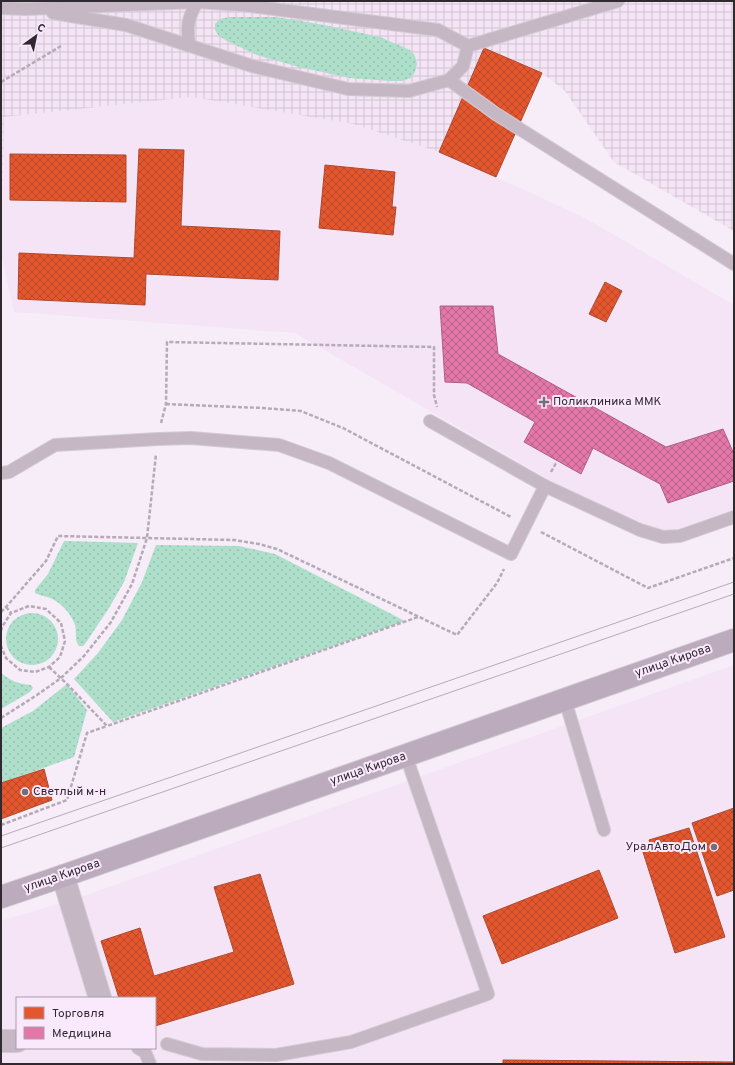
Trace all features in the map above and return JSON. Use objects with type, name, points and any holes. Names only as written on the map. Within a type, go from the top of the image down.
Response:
[{"type":"main road","name":"улица Кирова","points":[[1,897],[734,640]]},
{"type":"street","points":[[63,876],[100,997]]},
{"type":"street","points":[[1,1041],[16,1041]]},
{"type":"lane","points":[[242,5],[257,1]]},
{"type":"lane","points":[[1,8],[26,9],[197,2],[242,5],[438,30],[468,46],[618,1]]},
{"type":"lane","points":[[189,46],[187,29],[190,15],[197,2]]},
{"type":"lane","points":[[26,9],[126,25],[252,66],[348,89],[409,91],[449,80],[463,66],[468,46]]},
{"type":"lane","points":[[449,80],[496,114],[734,264]]},
{"type":"lane","points":[[430,421],[545,486],[640,530],[663,538],[680,536],[734,517]]},
{"type":"lane","points":[[1,473],[9,472],[55,445],[191,438],[279,446],[329,463],[511,554],[545,486]]},
{"type":"lane","points":[[565,700],[604,830]]},
{"type":"lane","points":[[167,1044],[202,1054],[276,1055],[350,1042],[488,994],[406,756]]},
{"type":"lane","points":[[140,1049],[145,1052],[150,1064]]},
{"type":"path","points":[[1,82],[61,46]]},
{"type":"path","points":[[166,404],[302,411],[343,428],[648,588],[734,558]]},
{"type":"path","points":[[1,612],[46,561],[58,536],[234,540],[259,544],[277,549],[457,635],[497,583],[511,554]]},
{"type":"path","points":[[1,631],[11,613],[29,606],[46,609],[61,622],[66,641],[60,657],[49,667],[35,672],[20,670],[6,658],[1,646]]},
{"type":"path","points":[[6,608],[11,613]]},
{"type":"path","points":[[1,825],[67,800],[87,733],[418,617]]},
{"type":"path","points":[[49,667],[107,726]]},
{"type":"shaded area","points":[[1,1],[734,1],[734,231],[614,162],[565,91],[542,73],[496,177],[439,152],[353,124],[191,97],[4,117],[1,253]]},
{"type":"shaded area","points":[[191,97],[353,124],[439,152],[585,218],[734,305],[734,519],[649,537],[295,333],[14,312],[1,253],[3,117]]},
{"type":"shaded area","points":[[734,665],[734,1064],[1,1064],[1,921],[78,898]]},
{"type":"green space","points":[[229,17],[276,17],[324,25],[380,37],[410,50],[415,56],[417,64],[415,72],[411,78],[402,81],[350,78],[299,67],[257,55],[219,36],[215,30],[215,24],[220,19]]},
{"type":"green space","points":[[64,541],[138,543],[124,582],[109,608],[83,646],[79,646],[77,644],[75,625],[71,616],[64,608],[56,601],[35,593],[35,590],[48,574]]},
{"type":"green space","points":[[156,545],[239,546],[275,554],[405,621],[113,722],[74,679],[98,653],[122,620],[142,582]]},
{"type":"green space","points":[[32,613],[42,615],[50,621],[56,629],[58,639],[56,649],[50,657],[42,663],[32,665],[22,663],[14,657],[8,649],[6,639],[8,629],[14,621],[22,615]]},
{"type":"green space","points":[[1,673],[11,680],[22,684],[31,685],[33,688],[30,692],[1,709]]},
{"type":"green space","points":[[67,684],[87,710],[74,757],[1,783],[1,728],[33,711]]},
{"type":"building: Торговля","points":[[484,48],[542,73],[496,177],[439,152]]},
{"type":"building: Торговля","points":[[139,149],[184,150],[181,226],[280,231],[278,280],[146,274],[145,305],[18,299],[19,253],[134,258]]},
{"type":"building: Торговля","points":[[10,154],[126,155],[126,202],[10,200]]},
{"type":"building: Торговля","points":[[325,165],[395,172],[392,207],[396,207],[393,235],[319,228]]},
{"type":"building: Торговля","points":[[605,282],[622,291],[606,322],[589,314]]},
{"type":"building: Торговля","name":"Светлый м-н","points":[[44,769],[52,800],[1,819],[1,783]]},
{"type":"building: Торговля","points":[[734,808],[734,890],[717,896],[692,823]]},
{"type":"building: Торговля","points":[[689,828],[725,937],[675,953],[643,852],[652,849],[649,840]]},
{"type":"building: Торговля","points":[[599,870],[618,918],[502,964],[483,916]]},
{"type":"building: Торговля","points":[[260,874],[294,984],[156,1026],[156,997],[119,997],[101,941],[140,928],[154,976],[234,952],[214,887]]},
{"type":"building: Торговля","points":[[503,1060],[733,1062],[733,1064],[503,1064]]},
{"type":"building: Медицина","name":"Поликлиника ММК","points":[[440,306],[493,306],[498,354],[666,447],[723,429],[734,454],[734,481],[668,503],[660,484],[593,448],[581,474],[524,442],[535,422],[467,383],[445,382]]},
{"type":"tram line","points":[[1,836],[734,582]]},
{"type":"tram line","points":[[1,848],[734,594]]},
{"type":"place","name":"Поликлиника ММК","points":[[544,402]]},
{"type":"place","name":"Светлый м-н","points":[[25,792]]},
{"type":"place","name":"УралАвтоДом","points":[[714,847]]}]
